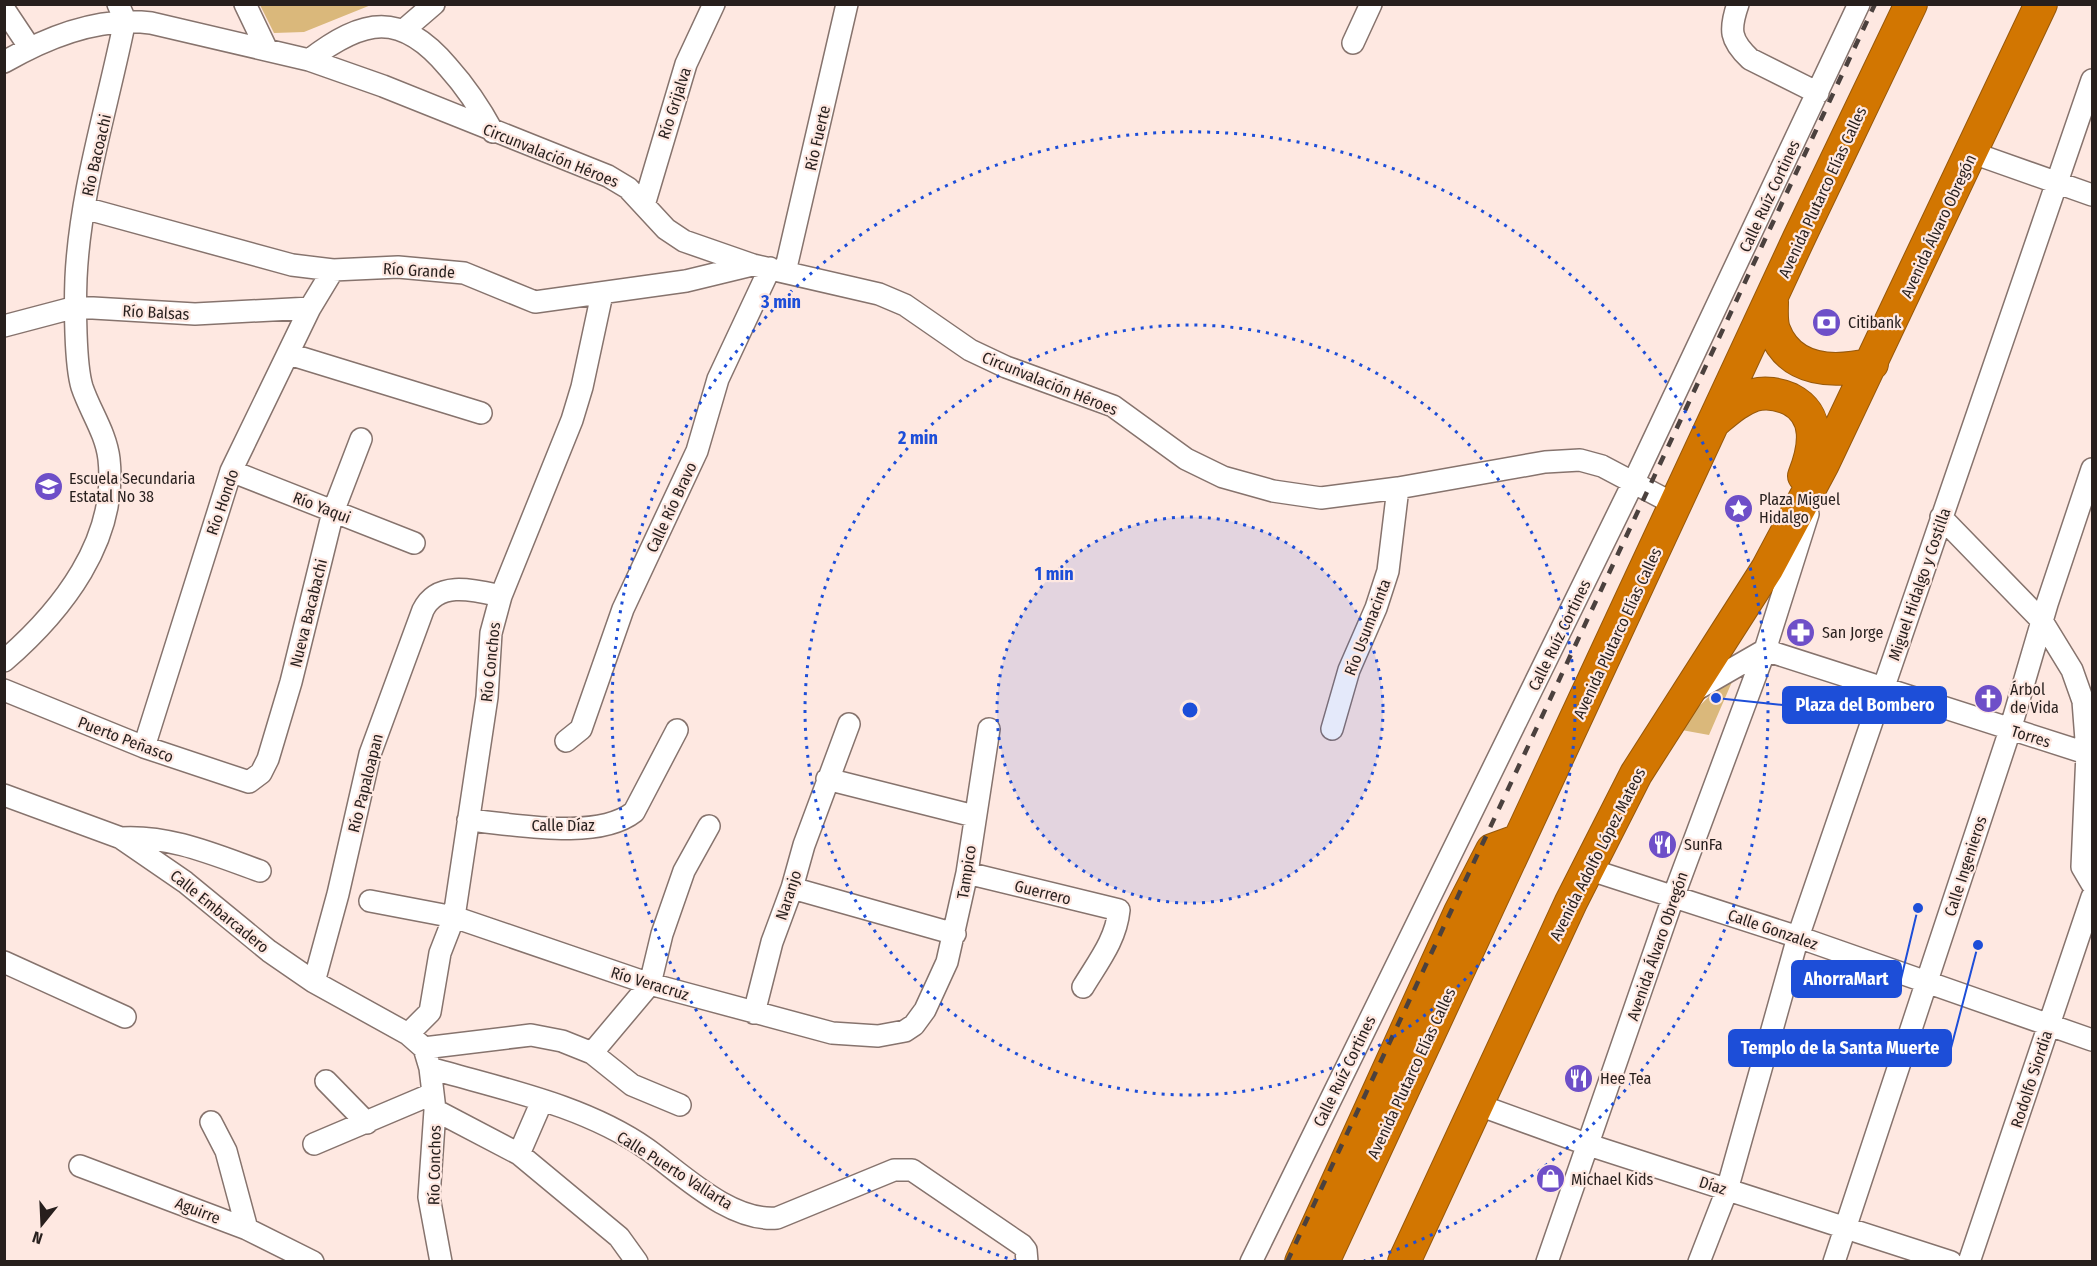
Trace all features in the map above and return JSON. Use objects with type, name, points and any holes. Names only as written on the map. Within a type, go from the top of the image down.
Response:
[{"type":"highway","name":"Avenida Plutarco Elías Calles","points":[[1327,1257],[1714,421],[1772,302],[1799,238],[1911,4]]},
{"type":"highway","name":"Avenida Álvaro Obregón","points":[[1823,464],[2041,4]]},
{"type":"highway","points":[[1772,302],[1773,328],[1795,359],[1825,369],[1851,369],[1872,364]]},
{"type":"highway","points":[[1714,421],[1743,400],[1764,393],[1784,396],[1799,404],[1809,415],[1813,433],[1814,445],[1795,498],[1750,580],[1735,620]]},
{"type":"highway","name":"Avenida Adolfo López Mateos","points":[[1404,1262],[1476,1104],[1635,774],[1689,694],[1767,569],[1823,464]]},
{"type":"highway","points":[[1384,1262],[1524,953],[1559,882],[1591,825],[1610,798],[1635,774]]},
{"type":"highway","points":[[1327,1257],[1443,979],[1496,873],[1508,852],[1521,840]]},
{"type":"highway","points":[[1301,1262],[1446,943],[1492,850],[1521,840]]},
{"type":"street","points":[[245,4],[267,50]]},
{"type":"street","points":[[405,29],[434,4]]},
{"type":"street","name":"Río Grijalva","points":[[644,205],[686,64],[714,4]]},
{"type":"street","name":"Río Fuerte","points":[[769,268],[847,4]]},
{"type":"street","points":[[1353,43],[1371,4]]},
{"type":"street","points":[[1738,4],[1731,24],[1733,39],[1742,52],[1750,59],[1818,93]]},
{"type":"street","name":"Calle Ruíz Cortines","points":[[1251,1262],[1634,481],[1860,4]]},
{"type":"street","points":[[4,9],[30,48]]},
{"type":"street","name":"Circunvalación Héroes","points":[[4,62],[30,48],[122,12],[309,60],[383,86],[493,132],[608,176],[628,188],[666,229],[684,241],[769,268],[879,294],[905,305],[970,350],[1006,367],[1113,406],[1186,459],[1223,477],[1273,491],[1321,498],[1398,488],[1534,464],[1580,460],[1602,466],[1676,505]]},
{"type":"street","name":"Río Bacoachi","points":[[4,661],[42,624],[68,591],[97,545],[104,524],[109,459],[98,423],[80,380],[76,278],[84,208],[122,12]]},
{"type":"street","points":[[309,60],[338,40],[358,31],[381,26],[405,29],[425,42],[454,74],[480,107],[493,132]]},
{"type":"street","name":"Miguel Hidalgo y Costilla","points":[[1699,1262],[1727,1190],[1798,937],[2092,80]]},
{"type":"street","points":[[1972,153],[2092,195]]},
{"type":"street","name":"Río Grande","points":[[84,208],[259,258],[333,270],[398,267],[464,273],[535,302],[769,268]]},
{"type":"street","name":"Calle Río Bravo","points":[[566,741],[581,729],[623,609],[698,452],[718,380],[769,268]]},
{"type":"street","name":"Río Hondo","points":[[144,747],[231,471],[310,308],[333,270]]},
{"type":"street","name":"Río Conchos","points":[[408,1034],[430,1012],[440,953],[454,917],[487,697],[491,633],[501,596],[572,420],[590,353],[602,294]]},
{"type":"street","name":"Río Balsas","points":[[4,326],[76,308],[195,314],[310,308]]},
{"type":"street","points":[[289,354],[481,413]]},
{"type":"street","name":"Nueva Bacabachi","points":[[249,782],[261,773],[268,759],[291,682],[333,512],[361,439]]},
{"type":"street","name":"Avenida Álvaro Obregón","points":[[1547,1262],[1674,895],[1765,650],[1823,464]]},
{"type":"street","name":"Calle Ingenieros","points":[[1834,1262],[2010,730],[2042,621],[2092,469]]},
{"type":"street","name":"Río Yaqui","points":[[231,471],[414,543]]},
{"type":"street","name":"Río Usumacinta","points":[[1332,729],[1349,670],[1376,608],[1388,571],[1398,488]]},
{"type":"street","points":[[1941,517],[2042,621],[2072,670],[2083,701],[2090,754],[2082,867],[2092,884]]},
{"type":"street","name":"Río Papaloapan","points":[[314,982],[375,738],[423,610],[427,602],[438,593],[464,589],[501,596]]},
{"type":"street","points":[[1689,694],[1765,650]]},
{"type":"street","name":"Torres","points":[[1765,650],[2090,754]]},
{"type":"street","name":"Puerto Peñasco","points":[[4,690],[144,747],[249,782]]},
{"type":"street","name":"Naranjo","points":[[753,1013],[772,942],[827,779],[849,724]]},
{"type":"street","name":"Tampico","points":[[925,1010],[947,962],[955,934],[967,873],[989,729]]},
{"type":"street","name":"Calle Díaz","points":[[468,820],[577,827],[619,821],[634,812],[676,730]]},
{"type":"street","points":[[827,779],[974,816]]},
{"type":"street","name":"Calle Embarcadero","points":[[4,795],[121,838],[176,876],[269,951],[314,982],[408,1034],[427,1058]]},
{"type":"street","points":[[592,1053],[650,984],[662,934],[684,871],[709,826]]},
{"type":"street","points":[[121,838],[144,837],[171,842],[260,871]]},
{"type":"street","name":"Calle Gonzalez","points":[[1588,869],[1798,937],[2092,1040]]},
{"type":"street","name":"Guerrero","points":[[967,873],[1119,910],[1114,934],[1083,987]]},
{"type":"street","points":[[792,888],[955,934]]},
{"type":"street","name":"Rodolfo Siordia","points":[[1969,1262],[2092,897]]},
{"type":"street","name":"Río Veracruz","points":[[370,901],[454,917],[650,984],[832,1033],[866,1036],[904,1030],[914,1025],[925,1010]]},
{"type":"street","points":[[4,962],[125,1017]]},
{"type":"street","points":[[427,1058],[531,1035],[562,1041],[592,1053],[632,1085],[680,1105]]},
{"type":"street","name":"Río Conchos","points":[[427,1058],[434,1102],[429,1197],[441,1262]]},
{"type":"street","name":"Calle Puerto Vallarta","points":[[427,1058],[584,1116],[645,1148],[707,1194],[765,1219],[777,1218],[894,1170],[912,1170],[1022,1245],[1026,1250],[1027,1262]]},
{"type":"street","points":[[326,1081],[367,1123]]},
{"type":"street","points":[[519,1154],[542,1101]]},
{"type":"street","points":[[314,1144],[367,1123],[434,1102],[519,1154],[619,1237],[637,1262]]},
{"type":"street","name":"Díaz","points":[[1476,1104],[1589,1145],[1951,1262]]},
{"type":"street","points":[[211,1122],[225,1151],[247,1229]]},
{"type":"street","name":"Aguirre","points":[[80,1166],[247,1229],[313,1262]]},
{"type":"shaded area","points":[[260,5],[371,5],[304,32],[274,33]]},
{"type":"shaded area","points":[[1738,668],[1709,735],[1676,729]]},
{"type":"railway","points":[[1287,1262],[1875,4]]},
{"type":"place","name":"Citibank","points":[[1827,322]]},
{"type":"place","name":"Escuela Secundaria Estatal No 38","points":[[48,487]]},
{"type":"place","name":"Plaza Miguel Hidalgo","points":[[1738,508]]},
{"type":"place","name":"San Jorge","points":[[1801,632]]},
{"type":"place","name":"Plaza del Bombero","points":[[1716,698]]},
{"type":"place","name":"Árbol de Vida","points":[[1989,698]]},
{"type":"place","name":"SunFa","points":[[1663,844]]},
{"type":"place","name":"AhorraMart","points":[[1918,908]]},
{"type":"place","name":"Templo de la Santa Muerte","points":[[1978,945]]},
{"type":"place","name":"Hee Tea","points":[[1579,1078]]},
{"type":"place","name":"Michael Kids","points":[[1550,1179]]}]
